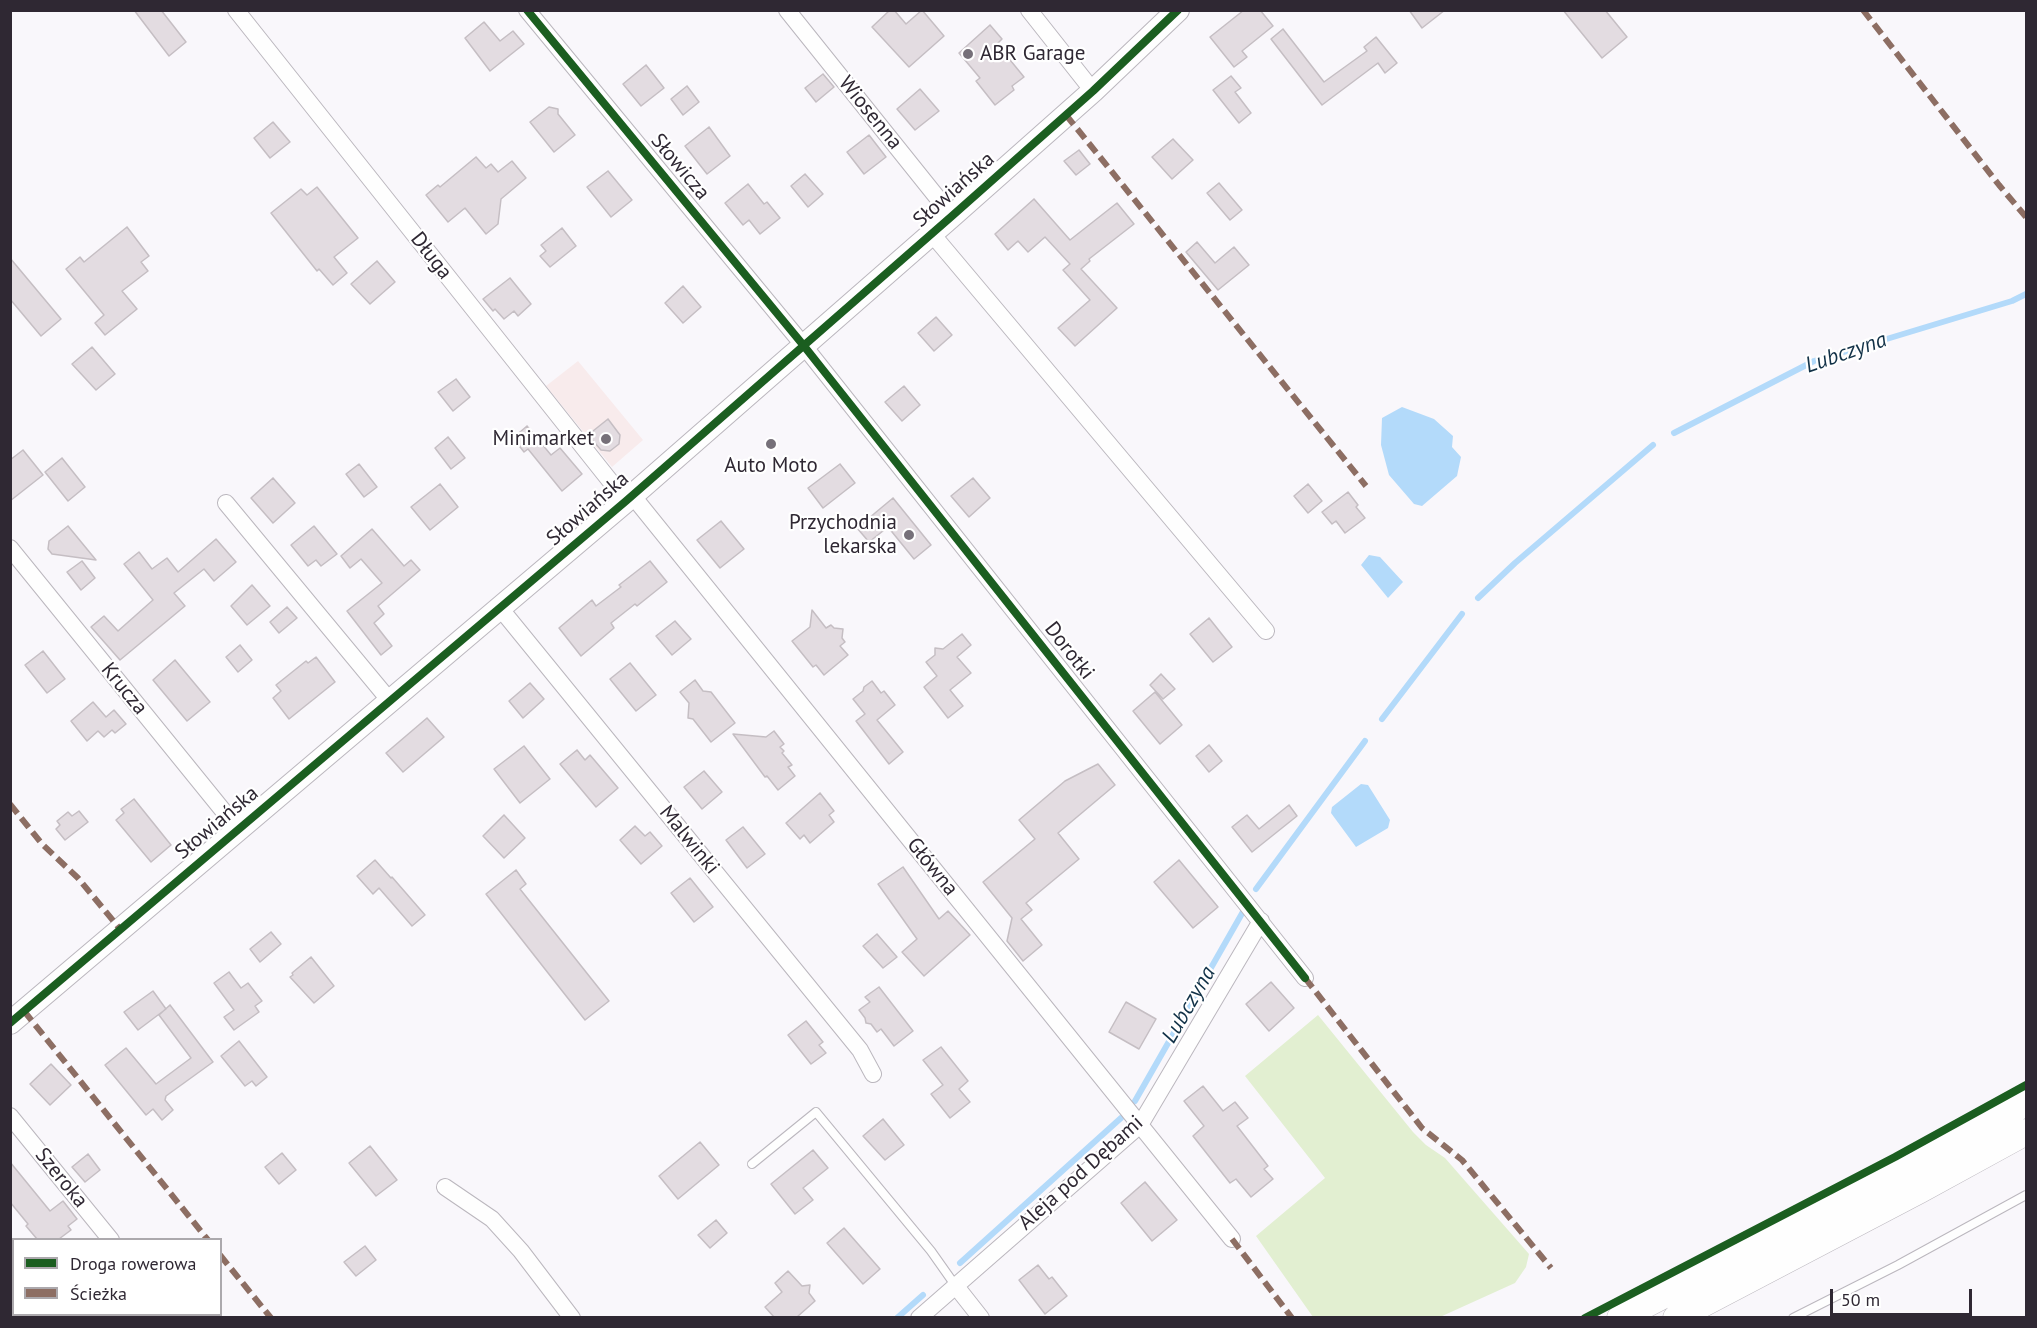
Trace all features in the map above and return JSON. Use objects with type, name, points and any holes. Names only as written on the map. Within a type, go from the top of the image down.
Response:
[{"type":"main road","points":[[1620,1317],[1898,1173],[2026,1103]]},
{"type":"main road","points":[[1676,1317],[2026,1132]]},
{"type":"street","name":"Długa","points":[[236,10],[629,498]]},
{"type":"street","name":"Słowicza","points":[[527,10],[804,346]]},
{"type":"street","name":"Wiosenna","points":[[787,10],[952,216]]},
{"type":"street","points":[[1029,10],[1093,91]]},
{"type":"street","name":"Słowiańska","points":[[12,1020],[629,498],[1093,91],[1178,10]]},
{"type":"street","points":[[932,234],[1266,631]]},
{"type":"street","name":"Dorotki","points":[[804,346],[1305,978]]},
{"type":"street","name":"Główna","points":[[629,498],[1232,1239]]},
{"type":"street","points":[[226,502],[390,701]]},
{"type":"street","name":"Krucza","points":[[10,548],[238,830]]},
{"type":"street","name":"Malwinki","points":[[500,608],[860,1050],[873,1074]]},
{"type":"street","name":"Aleja pod Dębami","points":[[919,1317],[1140,1125],[1261,921]]},
{"type":"street","name":"Szeroka","points":[[10,1116],[110,1238]]},
{"type":"street","points":[[445,1187],[492,1219],[521,1251],[572,1317]]},
{"type":"street","points":[[956,1285],[981,1317]]},
{"type":"lane","points":[[752,1164],[816,1112],[931,1251],[956,1285]]},
{"type":"lane","points":[[1793,1317],[1898,1265],[2026,1195]]},
{"type":"shaded area","points":[[578,361],[643,440],[612,467],[546,386]]},
{"type":"green space","points":[[1318,1015],[1413,1132],[1426,1145],[1445,1158],[1529,1254],[1526,1267],[1515,1283],[1440,1317],[1313,1317],[1256,1236],[1325,1178],[1245,1076]]},
{"type":"water","points":[[1402,407],[1434,419],[1453,436],[1452,447],[1461,457],[1457,476],[1422,506],[1414,504],[1389,475],[1381,445],[1382,418]]},
{"type":"water","points":[[1369,555],[1380,557],[1403,582],[1388,598],[1361,565]]},
{"type":"water","points":[[1361,784],[1368,785],[1390,820],[1388,828],[1356,847],[1331,813],[1332,807]]},
{"type":"building","points":[[134,10],[161,10],[186,42],[169,56]]},
{"type":"building","points":[[890,10],[894,10],[906,24],[922,10],[944,36],[909,67],[872,27]]},
{"type":"building","points":[[1244,10],[1260,10],[1273,26],[1242,51],[1247,57],[1234,67],[1210,37]]},
{"type":"building","points":[[1409,10],[1445,10],[1422,28]]},
{"type":"building","points":[[1563,10],[1605,10],[1627,37],[1602,58]]},
{"type":"building","points":[[484,22],[500,41],[513,31],[524,44],[490,71],[465,38]]},
{"type":"building","points":[[990,25],[1002,39],[997,44],[1024,77],[1012,86],[1014,90],[995,105],[976,81],[980,78],[959,53]]},
{"type":"building","points":[[1283,29],[1324,82],[1367,51],[1364,47],[1376,37],[1397,63],[1385,73],[1378,63],[1322,105],[1271,39]]},
{"type":"building","points":[[646,65],[664,88],[641,106],[623,84]]},
{"type":"building","points":[[823,74],[834,87],[816,102],[805,88]]},
{"type":"building","points":[[1231,76],[1241,88],[1235,92],[1251,113],[1239,123],[1213,90]]},
{"type":"building","points":[[687,86],[699,102],[683,115],[671,99]]},
{"type":"building","points":[[920,89],[939,111],[915,130],[897,109]]},
{"type":"building","points":[[549,107],[558,109],[558,114],[575,135],[554,152],[530,122]]},
{"type":"building","points":[[273,122],[290,142],[270,158],[254,138]]},
{"type":"building","points":[[709,127],[730,156],[707,174],[685,146]]},
{"type":"building","points":[[869,135],[886,157],[864,174],[847,152]]},
{"type":"building","points":[[1173,139],[1193,160],[1172,179],[1152,157]]},
{"type":"building","points":[[1079,150],[1090,164],[1076,175],[1064,161]]},
{"type":"building","points":[[476,157],[486,168],[491,164],[498,172],[512,161],[526,178],[501,199],[498,224],[486,234],[465,208],[448,222],[426,195],[438,185],[440,187]]},
{"type":"building","points":[[608,171],[632,200],[611,217],[587,187]]},
{"type":"building","points":[[805,174],[823,194],[808,207],[791,186]]},
{"type":"building","points":[[1219,183],[1242,210],[1230,220],[1207,193]]},
{"type":"building","points":[[748,184],[764,204],[767,202],[780,218],[760,234],[749,220],[743,225],[725,203]]},
{"type":"building","points":[[317,187],[358,238],[334,257],[347,273],[333,285],[319,269],[317,271],[271,213],[301,189],[307,195]]},
{"type":"building","points":[[1034,199],[1070,240],[1117,203],[1134,224],[1089,259],[1090,261],[1081,269],[1117,308],[1075,346],[1058,328],[1090,300],[1063,270],[1070,264],[1045,237],[1028,252],[1018,241],[1008,250],[995,234]]},
{"type":"building","points":[[127,227],[149,256],[141,262],[148,271],[122,291],[137,309],[105,335],[95,323],[104,315],[66,269],[80,257],[84,262]]},
{"type":"building","points":[[562,228],[576,246],[550,267],[540,256],[546,251],[541,245]]},
{"type":"building","points":[[1197,242],[1215,263],[1234,247],[1249,265],[1218,290],[1186,252]]},
{"type":"building","points":[[10,258],[61,319],[41,336],[10,299]]},
{"type":"building","points":[[377,261],[395,282],[370,304],[351,284]]},
{"type":"building","points":[[510,278],[531,304],[518,316],[514,311],[504,319],[483,299]]},
{"type":"building","points":[[683,286],[701,307],[683,323],[665,303]]},
{"type":"building","points":[[936,317],[952,335],[934,351],[918,333]]},
{"type":"building","points":[[92,347],[115,374],[96,390],[72,364]]},
{"type":"building","points":[[456,379],[470,397],[453,411],[438,392]]},
{"type":"building","points":[[904,386],[920,405],[902,421],[885,402]]},
{"type":"building","name":"Minimarket","points":[[608,419],[620,435],[619,444],[610,451],[601,450],[588,435]]},
{"type":"building","points":[[527,426],[551,455],[560,448],[582,474],[562,491],[528,449],[524,452],[513,438]]},
{"type":"building","points":[[448,437],[465,458],[451,469],[435,448]]},
{"type":"building","points":[[23,450],[43,475],[10,501],[10,460]]},
{"type":"building","points":[[62,458],[85,487],[68,501],[45,472]]},
{"type":"building","points":[[359,464],[377,487],[364,497],[346,474]]},
{"type":"building","points":[[840,464],[855,483],[823,508],[808,488]]},
{"type":"building","points":[[273,478],[295,503],[273,523],[251,498]]},
{"type":"building","points":[[973,478],[990,498],[969,517],[951,496]]},
{"type":"building","points":[[440,484],[458,507],[430,530],[411,507]]},
{"type":"building","points":[[1308,484],[1322,501],[1308,513],[1294,496]]},
{"type":"building","points":[[1348,492],[1365,518],[1345,533],[1336,521],[1332,524],[1322,512]]},
{"type":"building","name":"Przychodnia lekarska","points":[[893,498],[931,545],[914,559],[888,527],[869,542],[857,528]]},
{"type":"building","points":[[721,521],[744,549],[720,568],[697,540]]},
{"type":"building","points":[[68,526],[96,560],[52,554],[48,549],[49,541]]},
{"type":"building","points":[[314,526],[337,554],[321,566],[316,560],[308,566],[291,545]]},
{"type":"building","points":[[372,529],[404,566],[411,560],[420,570],[378,606],[384,614],[374,623],[392,646],[381,655],[347,611],[382,583],[361,559],[350,568],[341,556]]},
{"type":"building","points":[[216,539],[236,562],[214,581],[204,569],[174,593],[185,606],[120,660],[91,627],[104,616],[118,631],[153,600],[124,564],[139,552],[152,569],[167,558],[178,572]]},
{"type":"building","points":[[82,561],[95,578],[81,590],[67,572]]},
{"type":"building","points":[[650,561],[667,582],[611,623],[614,628],[581,656],[559,628],[592,600],[596,606]]},
{"type":"building","points":[[252,585],[270,606],[247,625],[231,606]]},
{"type":"building","points":[[287,607],[297,618],[279,633],[270,622]]},
{"type":"building","points":[[812,610],[826,628],[831,625],[834,628],[843,629],[842,638],[845,642],[840,646],[848,655],[824,675],[816,665],[813,667],[792,641],[810,627]]},
{"type":"building","points":[[1209,618],[1232,647],[1213,662],[1190,634]]},
{"type":"building","points":[[675,621],[691,639],[672,655],[656,636]]},
{"type":"building","points":[[962,634],[971,645],[957,657],[971,673],[950,690],[963,706],[948,718],[924,687],[937,676],[926,662],[935,655],[935,648],[943,649]]},
{"type":"building","points":[[240,645],[252,660],[238,672],[226,657]]},
{"type":"building","points":[[43,651],[65,679],[47,693],[25,665]]},
{"type":"building","points":[[316,657],[335,682],[289,719],[273,698],[281,691],[276,685],[306,661],[308,663]]},
{"type":"building","points":[[175,660],[210,702],[187,721],[153,680]]},
{"type":"building","points":[[630,663],[656,695],[636,711],[610,679]]},
{"type":"building","points":[[1161,674],[1175,689],[1163,699],[1150,685]]},
{"type":"building","points":[[695,680],[703,691],[711,692],[735,723],[711,742],[693,719],[688,718],[689,703],[680,692]]},
{"type":"building","points":[[872,681],[881,693],[884,691],[895,705],[877,720],[903,752],[889,764],[856,721],[865,714],[853,699]]},
{"type":"building","points":[[530,683],[544,699],[523,718],[509,701]]},
{"type":"building","points":[[1155,692],[1182,725],[1160,744],[1133,711]]},
{"type":"building","points":[[93,702],[106,717],[114,710],[126,724],[115,733],[112,730],[104,737],[98,731],[87,741],[71,721]]},
{"type":"building","points":[[427,718],[444,737],[403,772],[386,753]]},
{"type":"building","points":[[774,731],[784,744],[780,747],[784,751],[782,753],[792,765],[788,767],[795,776],[778,790],[767,776],[765,777],[733,734],[766,737]]},
{"type":"building","points":[[1209,745],[1222,761],[1209,772],[1196,756]]},
{"type":"building","points":[[524,746],[550,779],[520,803],[494,769]]},
{"type":"building","points":[[577,750],[585,760],[590,755],[618,788],[596,807],[560,764]]},
{"type":"building","points":[[1098,764],[1115,785],[1058,833],[1079,859],[1026,903],[1032,910],[1021,919],[1042,945],[1023,961],[1007,941],[1012,918],[983,882],[1035,839],[1019,820],[1065,781]]},
{"type":"building","points":[[704,771],[722,792],[702,809],[684,787]]},
{"type":"building","points":[[820,793],[834,811],[829,815],[834,822],[810,843],[804,835],[800,839],[786,823]]},
{"type":"building","points":[[134,799],[171,845],[151,862],[116,820],[124,813],[121,809]]},
{"type":"building","points":[[1289,805],[1297,816],[1252,852],[1232,827],[1247,815],[1259,829]]},
{"type":"building","points":[[79,811],[88,822],[65,840],[56,829],[60,825],[57,821],[68,812],[72,816]]},
{"type":"building","points":[[504,815],[525,838],[504,858],[483,836]]},
{"type":"building","points":[[635,826],[645,836],[650,832],[662,846],[641,864],[620,840]]},
{"type":"building","points":[[743,827],[765,854],[747,868],[726,840]]},
{"type":"building","points":[[375,860],[425,915],[412,926],[379,888],[373,894],[357,876]]},
{"type":"building","points":[[1179,860],[1218,907],[1193,928],[1154,882]]},
{"type":"building","points":[[903,867],[939,919],[948,911],[970,935],[924,976],[902,952],[917,939],[878,884]]},
{"type":"building","points":[[516,870],[526,884],[520,889],[609,1001],[585,1020],[486,894]]},
{"type":"building","points":[[690,878],[713,907],[694,922],[671,893]]},
{"type":"building","points":[[271,932],[281,944],[260,962],[250,949]]},
{"type":"building","points":[[877,934],[897,957],[883,968],[863,946]]},
{"type":"building","points":[[311,957],[334,986],[314,1003],[290,977]]},
{"type":"building","points":[[229,972],[241,988],[248,983],[262,1001],[255,1006],[259,1012],[234,1030],[224,1017],[234,1010],[214,983]]},
{"type":"building","points":[[1271,982],[1294,1008],[1269,1031],[1246,1004]]},
{"type":"building","points":[[879,987],[913,1031],[894,1046],[881,1029],[877,1032],[871,1024],[866,1023],[859,1010],[870,1002],[865,997]]},
{"type":"building","points":[[153,991],[166,1009],[138,1030],[124,1012]]},
{"type":"building","points":[[1126,1002],[1156,1019],[1139,1049],[1109,1032]]},
{"type":"building","points":[[170,1005],[213,1062],[166,1096],[165,1100],[173,1110],[162,1120],[153,1109],[146,1115],[105,1065],[126,1048],[156,1084],[191,1058],[159,1015]]},
{"type":"building","points":[[806,1021],[823,1042],[819,1045],[826,1053],[811,1064],[788,1035]]},
{"type":"building","points":[[239,1041],[267,1077],[256,1086],[252,1081],[245,1086],[221,1056]]},
{"type":"building","points":[[941,1047],[968,1081],[959,1089],[970,1102],[950,1118],[931,1094],[943,1085],[923,1060]]},
{"type":"building","points":[[51,1064],[71,1085],[50,1105],[30,1084]]},
{"type":"building","points":[[1203,1086],[1223,1111],[1235,1102],[1248,1118],[1237,1126],[1268,1166],[1264,1169],[1273,1179],[1251,1197],[1236,1179],[1230,1183],[1193,1136],[1204,1126],[1184,1101]]},
{"type":"building","points":[[883,1119],[904,1145],[885,1160],[863,1136]]},
{"type":"building","points":[[700,1142],[719,1165],[678,1199],[659,1176]]},
{"type":"building","points":[[370,1146],[397,1180],[376,1196],[349,1163]]},
{"type":"building","points":[[813,1150],[828,1168],[803,1188],[813,1200],[795,1214],[771,1184]]},
{"type":"building","points":[[282,1153],[296,1170],[279,1184],[265,1167]]},
{"type":"building","points":[[88,1154],[100,1170],[85,1182],[72,1167]]},
{"type":"building","points":[[10,1162],[50,1211],[63,1201],[77,1219],[68,1226],[71,1230],[60,1238],[36,1238],[10,1202]]},
{"type":"building","points":[[1145,1182],[1177,1220],[1152,1241],[1121,1203]]},
{"type":"building","points":[[716,1220],[727,1233],[710,1248],[698,1235]]},
{"type":"building","points":[[844,1228],[880,1269],[863,1284],[827,1243]]},
{"type":"building","points":[[365,1246],[376,1260],[356,1276],[344,1262]]},
{"type":"building","points":[[1038,1265],[1049,1279],[1052,1277],[1067,1296],[1045,1314],[1019,1280]]},
{"type":"building","points":[[788,1271],[802,1286],[810,1285],[809,1293],[815,1301],[797,1317],[774,1317],[765,1307],[782,1292],[775,1283]]},
{"type":"waterway","name":"Lubczyna","points":[[1674,433],[1814,361],[2012,301],[2026,294]]},
{"type":"waterway","name":"Lubczyna","points":[[1478,598],[1515,563],[1653,445]]},
{"type":"waterway","name":"Lubczyna","points":[[1382,719],[1462,614]]},
{"type":"waterway","name":"Lubczyna","points":[[1256,889],[1365,741]]},
{"type":"waterway","name":"Lubczyna","points":[[1135,1101],[1244,910]]},
{"type":"waterway","name":"Lubczyna","points":[[960,1263],[1121,1118]]},
{"type":"waterway","name":"Lubczyna","points":[[897,1318],[923,1295]]},
{"type":"marked path","points":[[1863,10],[2026,217]]},
{"type":"marked path","points":[[1066,115],[1366,486]]},
{"type":"marked path","points":[[10,804],[42,844],[78,878],[120,929]]},
{"type":"marked path","points":[[1305,978],[1422,1128],[1462,1160],[1551,1268]]},
{"type":"marked path","points":[[24,1011],[206,1238]]},
{"type":"marked path","points":[[1232,1239],[1292,1318]]},
{"type":"marked path","points":[[222,1257],[271,1318]]},
{"type":"cycle path","points":[[527,10],[804,346],[1305,978]]},
{"type":"cycle path","points":[[10,1023],[626,501],[1093,91],[1178,10]]},
{"type":"cycle path","points":[[1585,1318],[1895,1157],[2026,1085]]},
{"type":"place","name":"ABR Garage","points":[[968,54]]},
{"type":"place","name":"Minimarket","points":[[606,439]]},
{"type":"place","name":"Auto Moto","points":[[771,444]]},
{"type":"place","name":"Przychodnia lekarska","points":[[909,535]]}]
